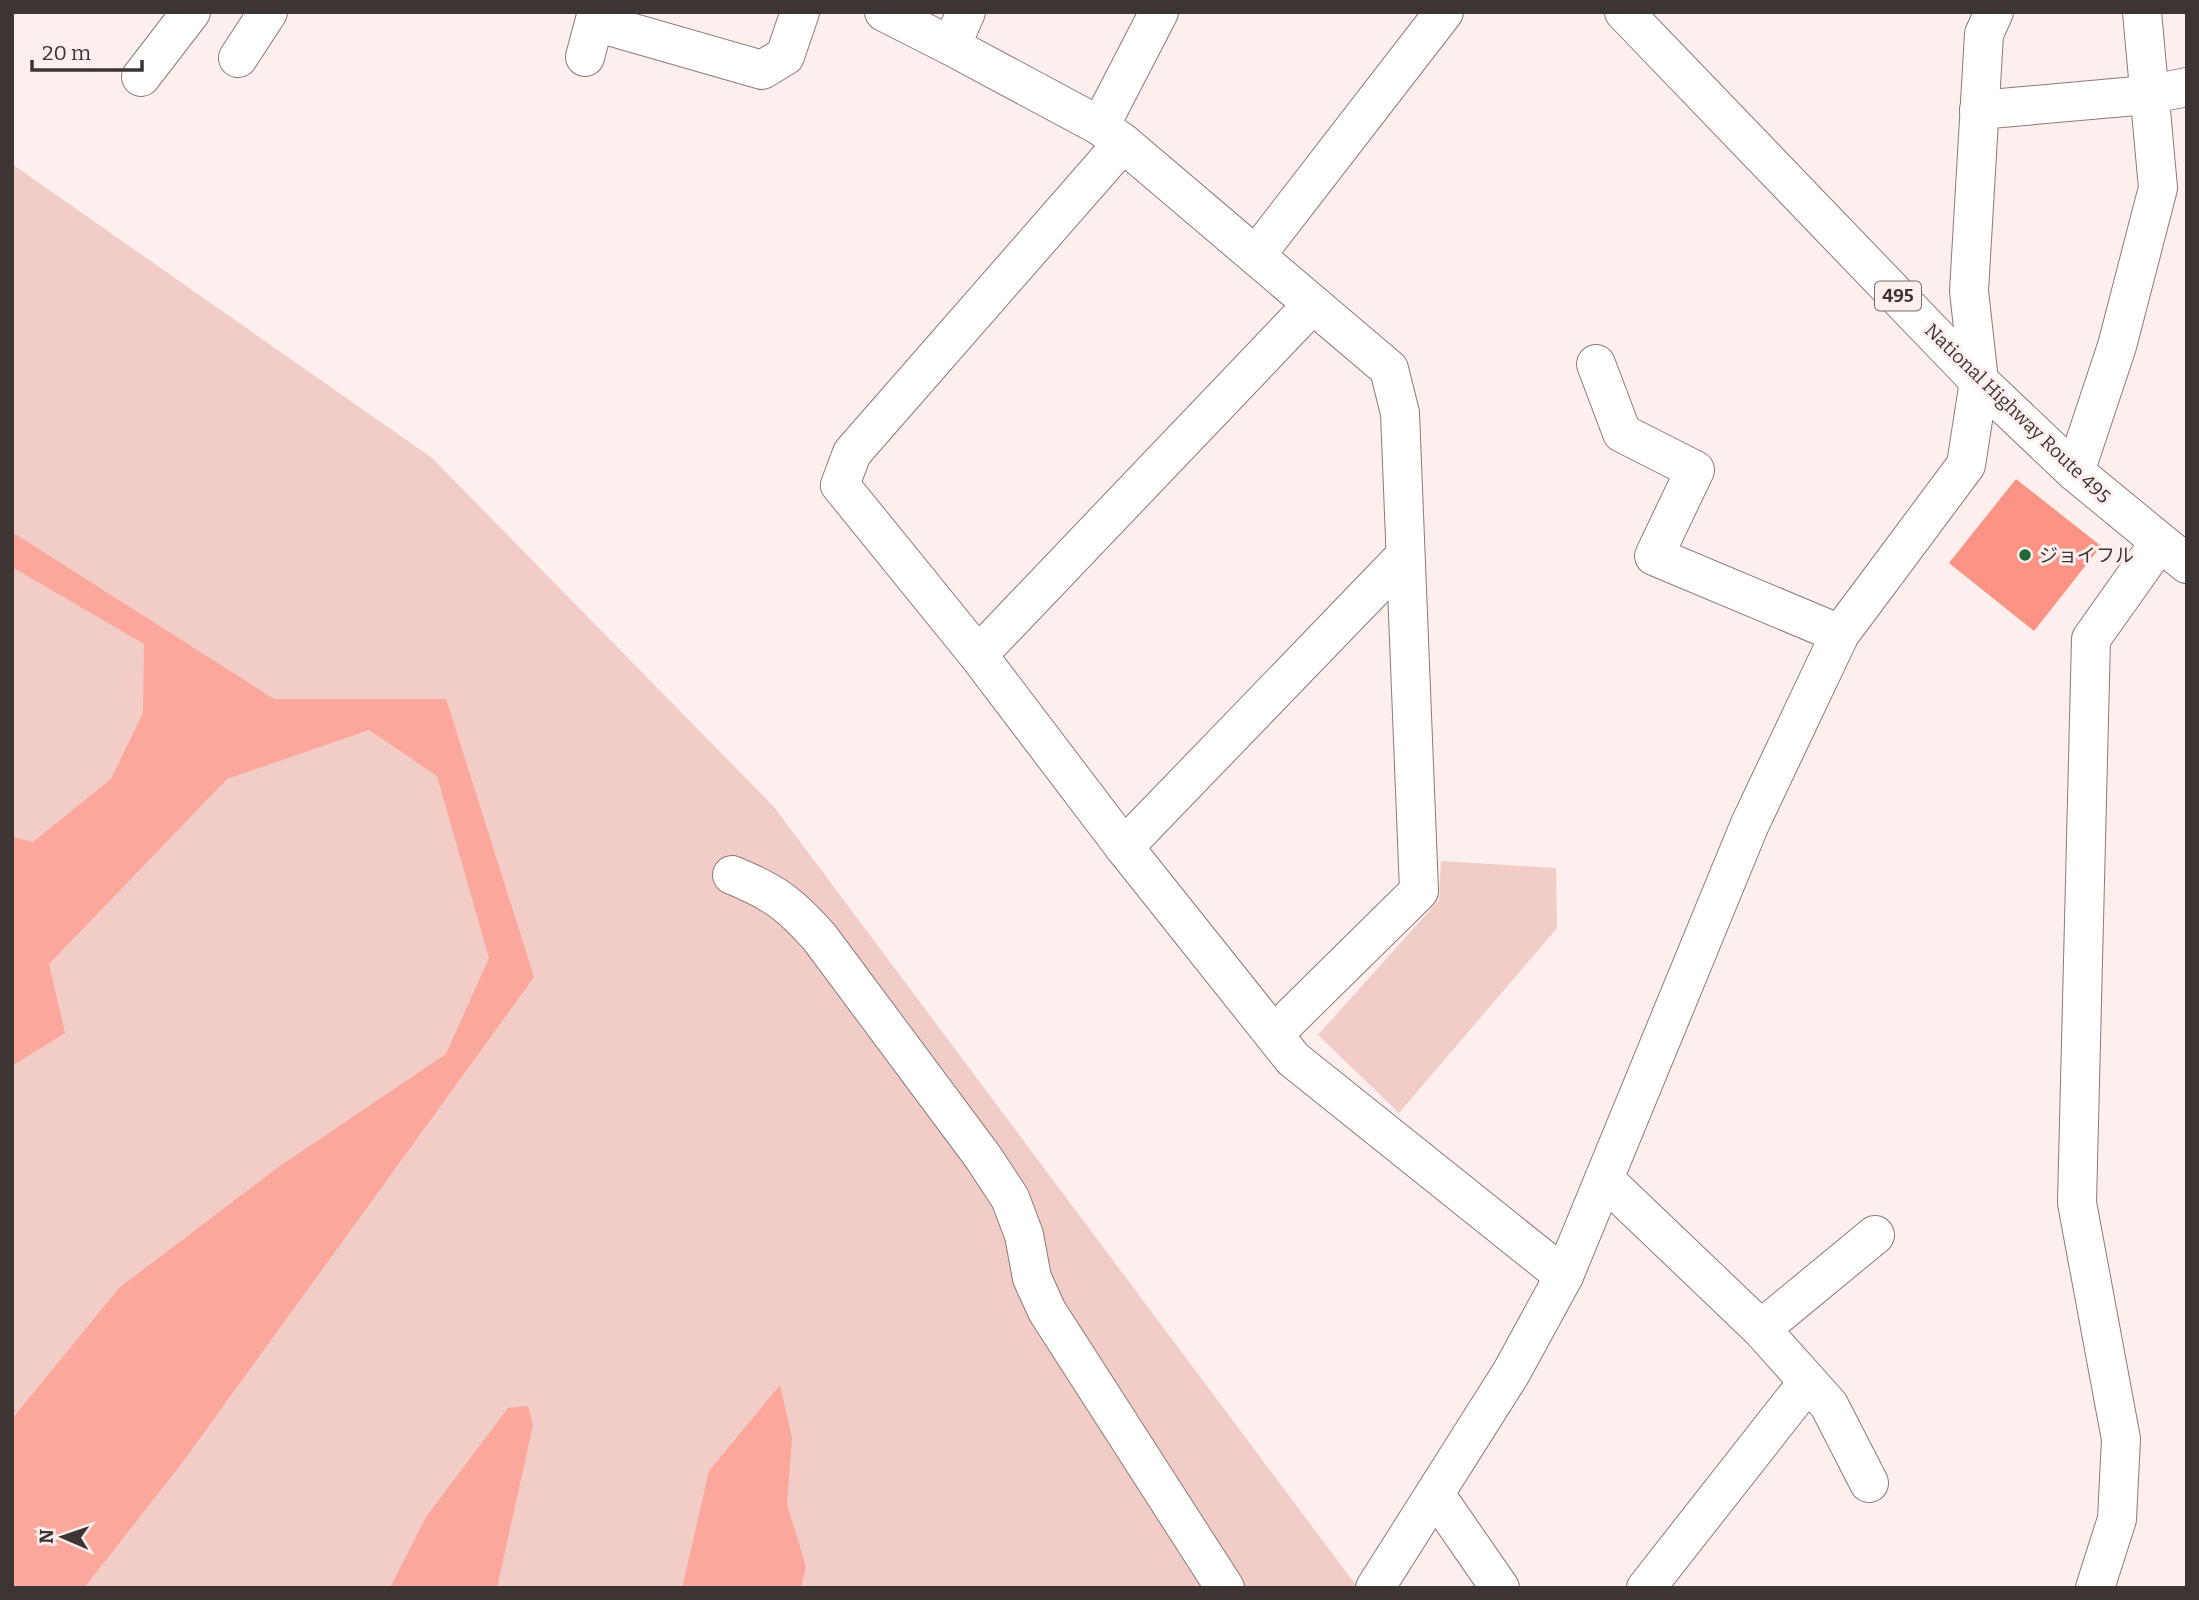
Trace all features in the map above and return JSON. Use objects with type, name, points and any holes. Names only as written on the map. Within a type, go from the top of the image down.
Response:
[{"type":"main road","points":[[141,77],[191,12]]},
{"type":"main road","points":[[238,58],[268,12]]},
{"type":"main road","points":[[592,31],[762,70],[785,56],[800,12]]},
{"type":"main road","points":[[884,12],[958,29],[1111,134],[1257,254],[1312,305],[1390,369],[1400,413],[1403,558],[1413,707],[1419,891],[1274,1034]]},
{"type":"main road","points":[[1159,12],[1111,134],[852,453],[840,485],[978,655],[1124,848],[1293,1059],[1563,1276]]},
{"type":"main road","points":[[1257,254],[1444,12]]},
{"type":"main road","name":"National Highway Route 495","points":[[1624,12],[1979,381],[2075,472],[2173,553]]},
{"type":"main road","points":[[1375,1588],[1511,1373],[1563,1276],[1750,824],[1840,634],[1966,465],[1979,381],[1969,291],[1979,110],[1984,34],[1994,12]]},
{"type":"main road","points":[[2075,472],[2117,346],[2158,188],[2141,12]]},
{"type":"main road","points":[[1979,110],[2147,95],[2187,87]]},
{"type":"main road","points":[[978,655],[1312,305]]},
{"type":"main road","points":[[1596,364],[1622,433],[1695,470],[1654,556],[1840,634]]},
{"type":"main road","points":[[2095,1588],[2117,1519],[2121,1439],[2077,1203],[2091,639],[2173,553]]},
{"type":"main road","points":[[1124,848],[1403,558]]},
{"type":"main road","points":[[732,875],[761,887],[791,905],[820,938],[983,1157],[1010,1198],[1024,1235],[1032,1278],[1047,1311],[1225,1588]]},
{"type":"main road","points":[[1604,1179],[1761,1329],[1829,1405],[1869,1483]]},
{"type":"main road","points":[[1761,1329],[1875,1234]]},
{"type":"main road","points":[[1646,1588],[1807,1383]]},
{"type":"main road","points":[[1435,1494],[1500,1588]]},
{"type":"shaded area","points":[[12,164],[432,458],[774,807],[1358,1588],[12,1588]]},
{"type":"shaded area","points":[[12,532],[274,699],[446,699],[534,977],[182,1463],[84,1588],[12,1588],[12,1419],[119,1288],[277,1168],[446,1054],[489,958],[437,776],[369,730],[227,779],[49,964],[65,1033],[12,1066],[12,837],[33,842],[111,779],[143,713],[144,644],[12,567]]},
{"type":"shaded area","points":[[1441,861],[1556,868],[1557,928],[1399,1113],[1318,1035],[1439,900]]},
{"type":"shaded area","points":[[780,1385],[792,1438],[787,1504],[806,1567],[801,1588],[682,1588],[709,1471]]},
{"type":"shaded area","points":[[528,1406],[533,1425],[497,1588],[390,1588],[426,1517],[508,1408]]},
{"type":"building","name":"ジョイフル","points":[[2016,479],[2101,546],[2034,631],[1949,563]]},
{"type":"place","name":"ジョイフル","points":[[2025,555]]}]
